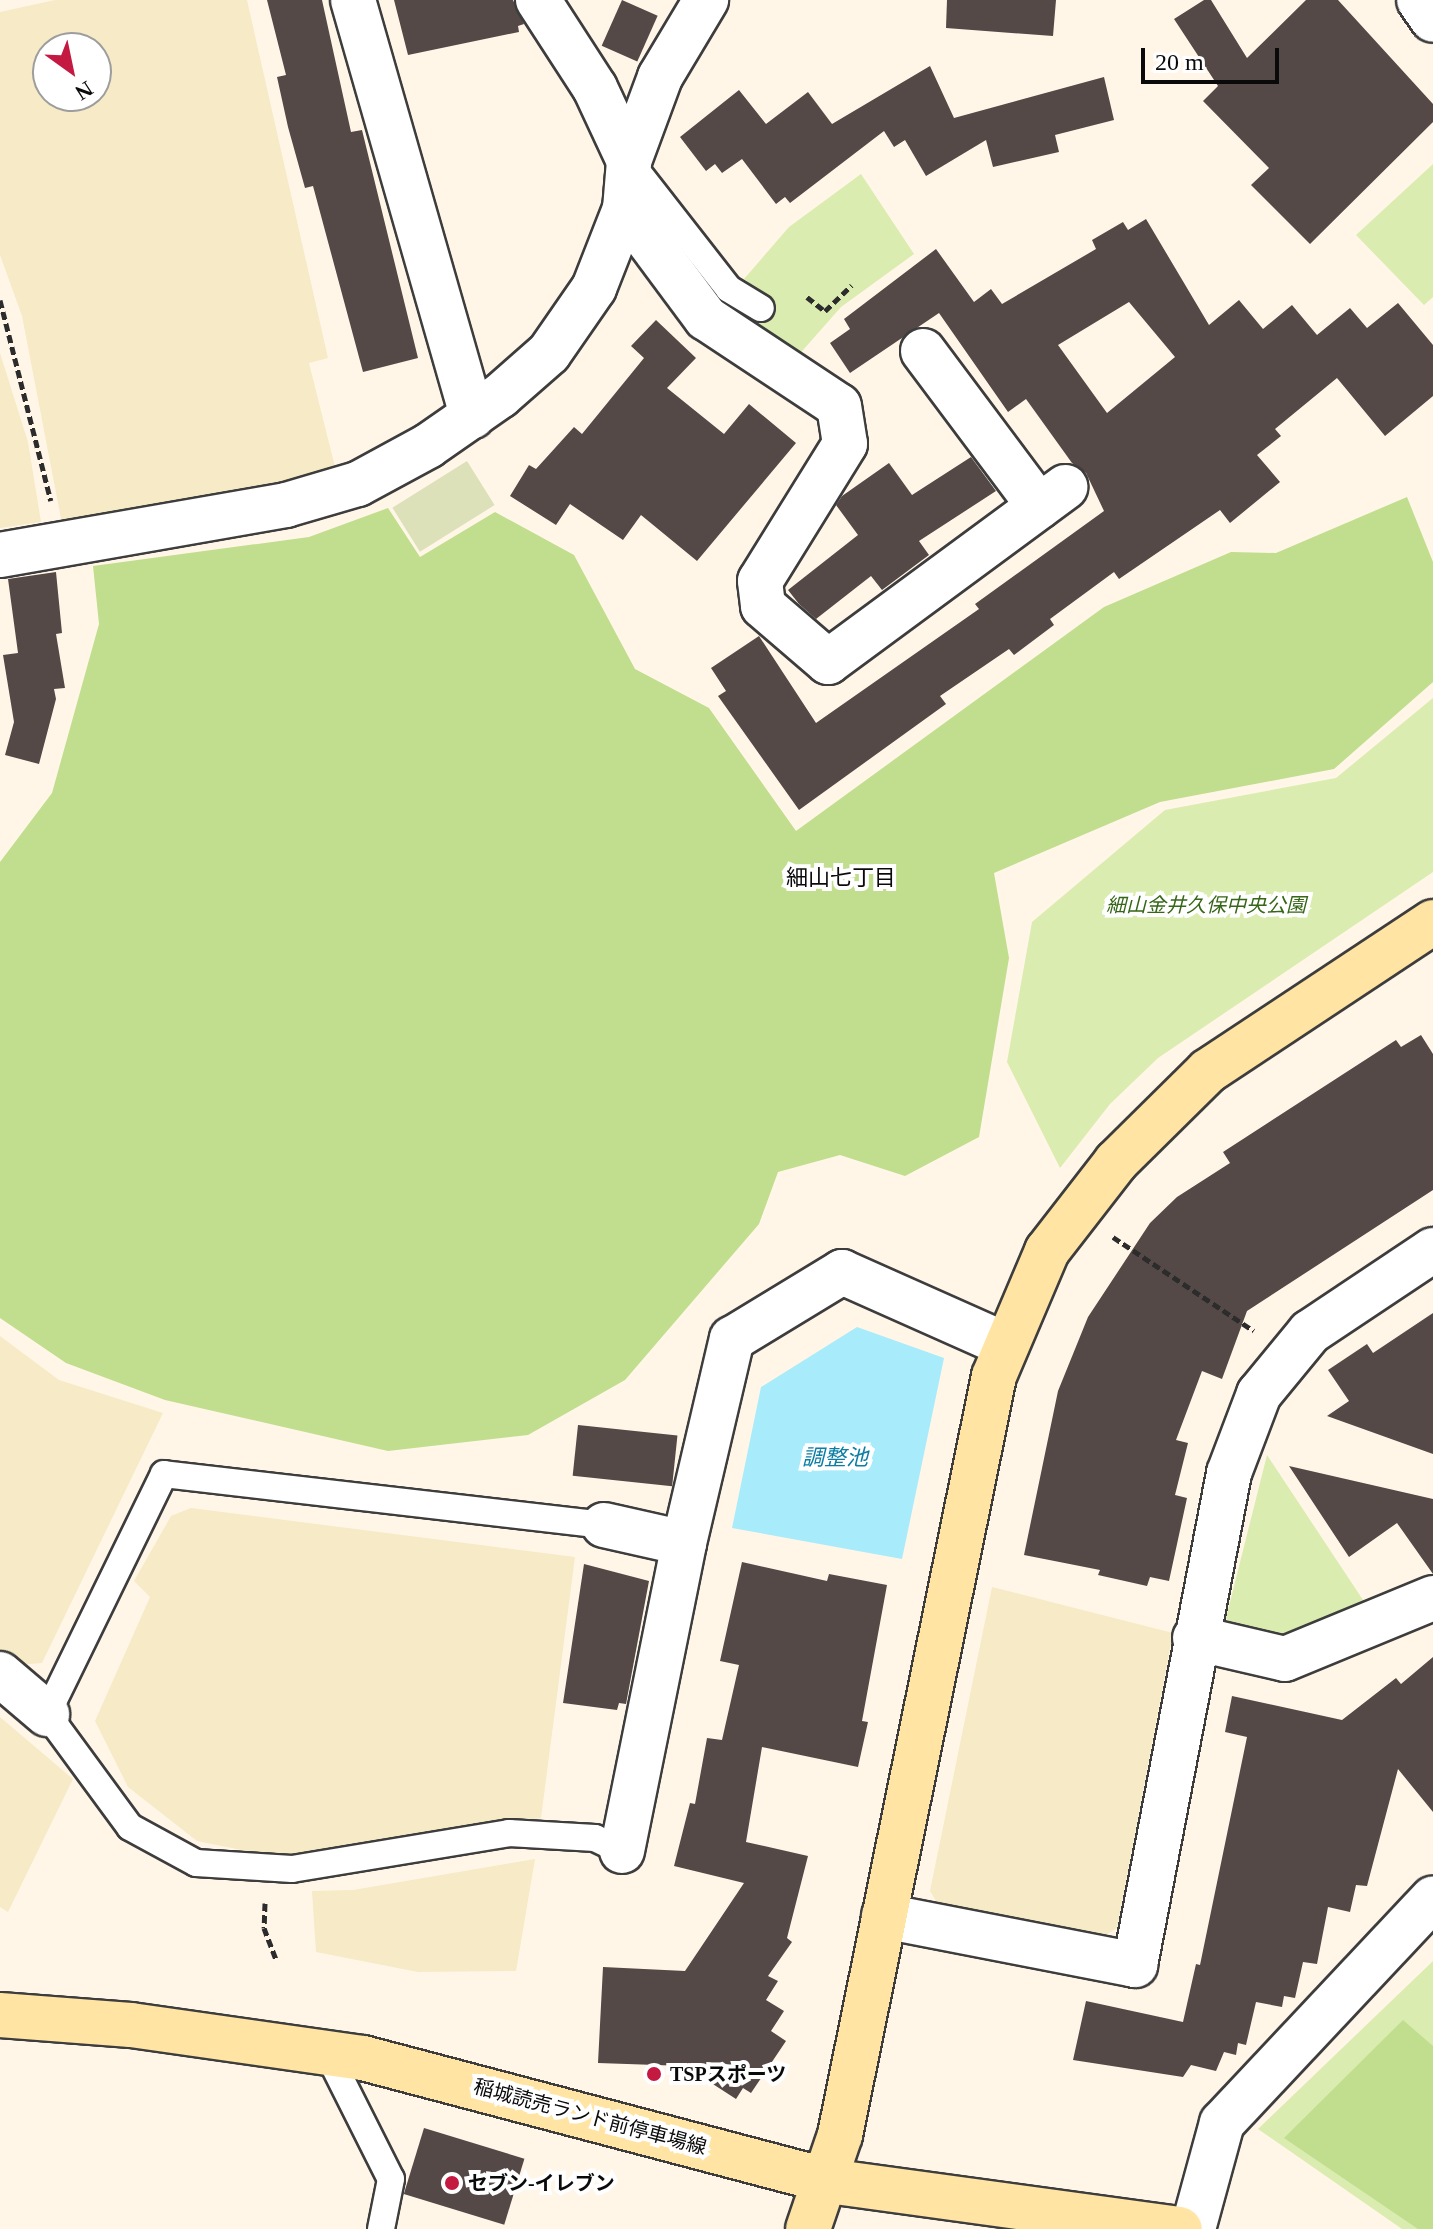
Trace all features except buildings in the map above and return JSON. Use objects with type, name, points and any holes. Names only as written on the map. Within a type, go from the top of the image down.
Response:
[{"type":"street","points":[[353,0],[472,416]]},
{"type":"street","points":[[538,0],[595,88],[629,161]]},
{"type":"street","points":[[0,555],[286,505],[358,484],[472,416],[549,353],[594,288],[625,209],[629,161],[660,77],[706,0]]},
{"type":"street","points":[[1419,0],[1433,20]]},
{"type":"street","points":[[625,209],[706,318],[839,406],[845,444],[760,581],[763,606],[828,662],[1052,497],[923,351]]},
{"type":"street","points":[[808,2229],[828,2181],[1004,1344],[1047,1251],[1116,1162],[1208,1071],[1433,922]]},
{"type":"street","points":[[884,1916],[1135,1965],[1195,1638],[1229,1473],[1259,1394],[1310,1332],[1433,1250]]},
{"type":"street","points":[[622,1851],[684,1543],[732,1339],[842,1272],[1004,1344]]},
{"type":"street","points":[[604,1525],[684,1543]]},
{"type":"street","points":[[1195,1638],[1285,1659],[1433,1598]]},
{"type":"street","points":[[0,1674],[47,1714]]},
{"type":"street","points":[[1193,2229],[1222,2123],[1433,1898]]},
{"type":"street","name":"稲城読売ランド前停車場線","points":[[0,2015],[131,2025],[327,2052],[483,2087],[828,2181],[1180,2229]]},
{"type":"lane","points":[[629,161],[729,289],[761,308]]},
{"type":"lane","points":[[604,1525],[164,1474],[47,1714],[130,1827],[196,1863],[292,1869],[509,1833],[595,1838],[622,1851]]},
{"type":"lane","points":[[327,2052],[391,2179],[381,2229]]},
{"type":"path","points":[[807,297],[825,311],[852,285]]},
{"type":"path","points":[[0,300],[42,452],[59,545]]},
{"type":"path","points":[[1074,1217],[1128,1245],[1291,1357]]},
{"type":"path","points":[[265,1867],[264,1928],[276,1960]]},
{"type":"shaded area","points":[[55,0],[247,0],[328,358],[309,363],[337,475],[63,529],[22,316],[0,255],[0,12]]},
{"type":"shaded area","points":[[0,353],[28,442],[41,522],[0,528]]},
{"type":"shaded area","points":[[0,1336],[59,1380],[163,1413],[42,1663],[16,1665],[0,1651]]},
{"type":"shaded area","points":[[191,1508],[575,1557],[541,1818],[379,1839],[337,1853],[266,1855],[197,1841],[128,1787],[95,1721],[150,1597],[134,1581],[171,1516]]},
{"type":"shaded area","points":[[992,1587],[1173,1633],[1117,1928],[1098,1940],[941,1909],[930,1891]]},
{"type":"shaded area","points":[[0,1717],[73,1779],[8,1912],[0,1907]]},
{"type":"shaded area","points":[[535,1859],[516,1971],[418,1972],[316,1952],[312,1891],[353,1890]]},
{"type":"green space","points":[[1433,164],[1433,297],[1424,305],[1356,235]]},
{"type":"green space","points":[[861,174],[914,254],[841,307],[796,358],[753,333],[772,302],[744,279],[789,227]]},
{"type":"green space","points":[[467,461],[495,505],[420,552],[392,508]]},
{"type":"green space","points":[[1407,497],[1433,562],[1433,682],[1334,769],[1160,802],[994,873],[1009,958],[979,1137],[905,1176],[840,1155],[778,1172],[759,1224],[625,1380],[528,1435],[388,1451],[165,1400],[66,1363],[0,1318],[0,862],[52,793],[99,624],[93,566],[309,537],[388,508],[420,557],[495,512],[574,555],[635,669],[709,708],[796,831],[1104,607],[1231,552],[1276,553]]},
{"type":"green space","name":"細山金井久保中央公園","points":[[1433,698],[1433,872],[1158,1058],[1110,1104],[1060,1168],[1007,1062],[1032,922],[1165,810],[1336,778]]},
{"type":"green space","points":[[1267,1455],[1369,1609],[1286,1647],[1238,1637],[1226,1618]]},
{"type":"green space","points":[[1433,1961],[1433,2229],[1402,2229],[1258,2129]]},
{"type":"green space","points":[[1403,2020],[1433,2046],[1433,2229],[1418,2229],[1284,2138]]},
{"type":"water","name":"調整池","points":[[857,1327],[944,1358],[902,1559],[732,1528],[761,1387]]},
{"type":"place","name":"TSPスポーツ","points":[[654,2074]]},
{"type":"place","name":"セブン-イレブン","points":[[452,2183]]},
{"type":"district","name":"細山七丁目","points":[[841,878]]}]
